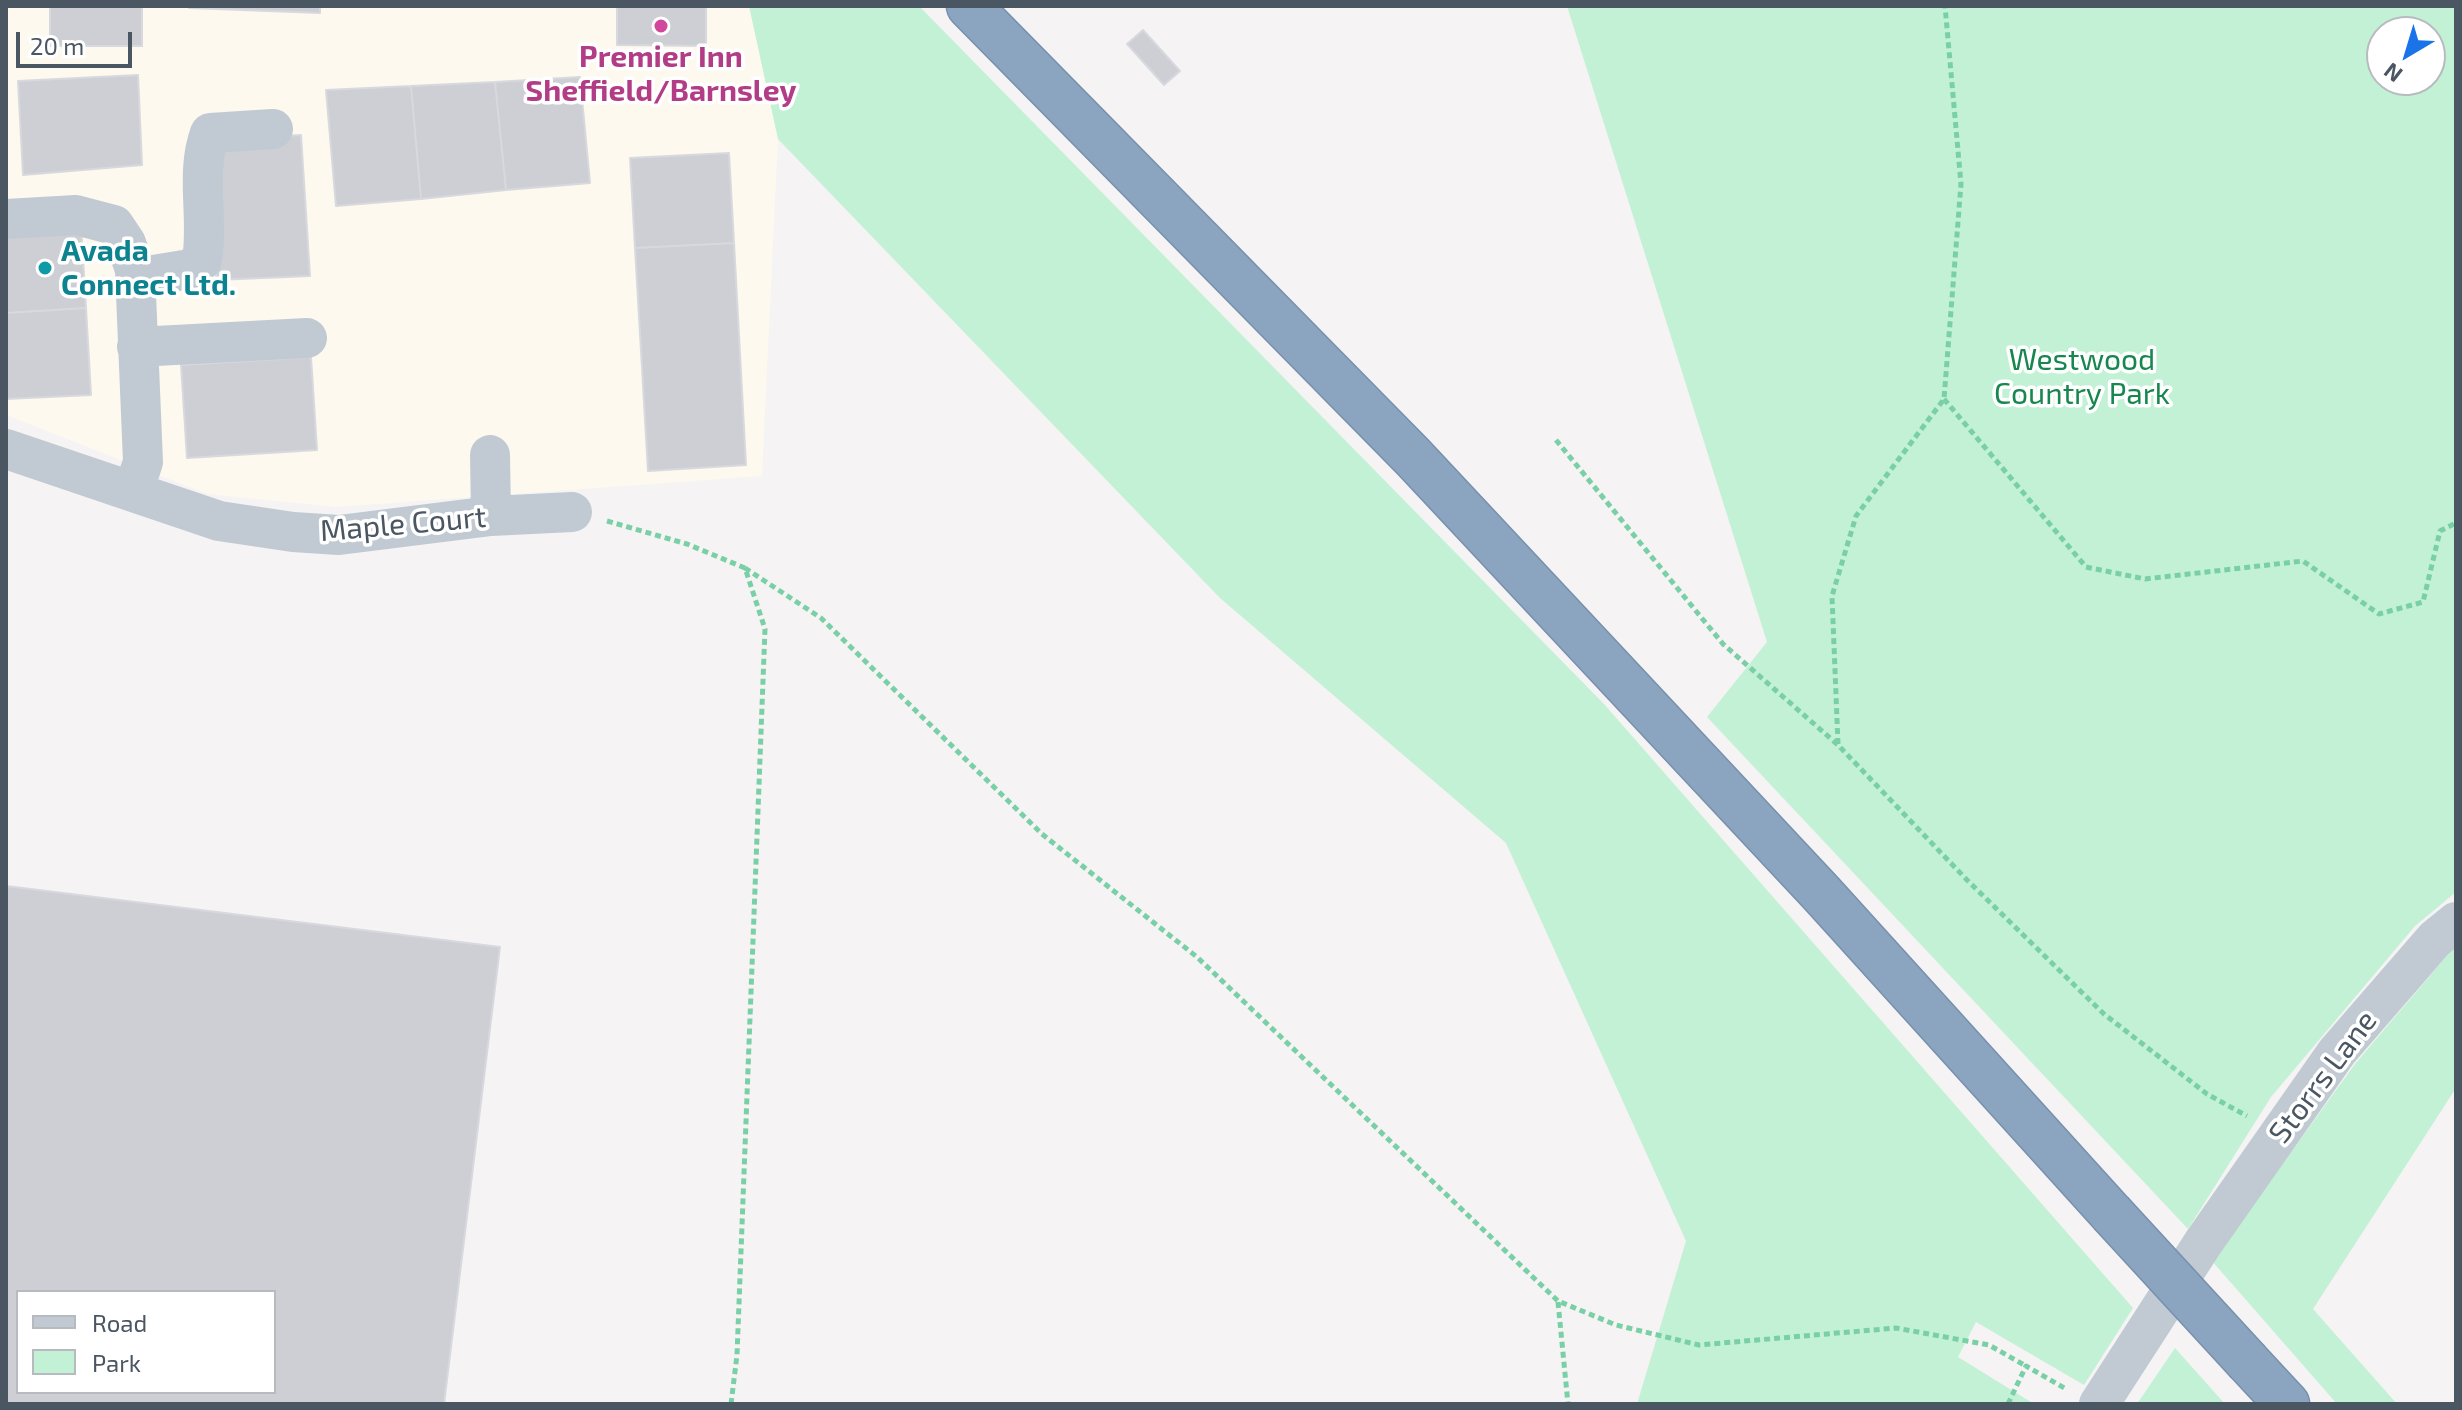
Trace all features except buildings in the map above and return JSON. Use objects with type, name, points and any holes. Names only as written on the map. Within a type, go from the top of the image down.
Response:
[{"type":"highway","points":[[969,6],[1424,469],[1822,894],[2287,1404]]},
{"type":"street","points":[[135,278],[190,269],[202,260],[205,240],[203,153],[210,133],[273,129]]},
{"type":"street","points":[[6,219],[76,215],[114,225],[126,243],[135,278],[143,462],[133,492]]},
{"type":"street","points":[[137,347],[307,338]]},
{"type":"street","name":"Maple Court","points":[[6,449],[219,521],[293,532],[339,535],[491,516],[572,512]]},
{"type":"street","points":[[490,455],[491,516]]},
{"type":"street","name":"Storrs Lane","points":[[2083,1396],[2203,1243],[2337,1052],[2435,939],[2456,922]]},
{"type":"path","points":[[1838,745],[1832,596],[1856,516],[1944,399],[1961,184],[1945,6]]},
{"type":"path","points":[[1944,399],[2086,567],[2145,579],[2303,561],[2379,614],[2423,602],[2440,531],[2456,523]]},
{"type":"path","points":[[1556,440],[1723,644],[1838,745],[1967,880],[2104,1014],[2207,1094],[2280,1134]]},
{"type":"path","points":[[572,512],[687,544],[745,568],[821,618],[1042,834],[1197,957],[1558,1301],[1616,1325],[1699,1345],[1896,1328],[1989,1345],[2083,1396]]},
{"type":"path","points":[[731,1404],[737,1355],[751,1037],[765,629],[745,568]]},
{"type":"path","points":[[1558,1301],[1568,1404]]},
{"type":"path","points":[[2008,1404],[2026,1366]]},
{"type":"shaded area","points":[[6,6],[749,6],[778,139],[762,476],[336,507],[207,494],[6,415]]},
{"type":"green space","points":[[749,6],[919,6],[1604,704],[2133,1308],[2084,1385],[1976,1322],[1958,1357],[2034,1404],[1637,1404],[1686,1241],[1506,843],[1220,598],[778,139]]},
{"type":"green space","name":"Westwood Country Park","points":[[1567,6],[2456,6],[2456,892],[2415,926],[2271,1097],[2188,1229],[1707,717],[1767,642]]},
{"type":"green space","points":[[2456,945],[2456,1088],[2313,1309],[2397,1404],[2337,1404],[2212,1261],[2355,1064]]},
{"type":"green space","points":[[2175,1348],[2225,1404],[2137,1404]]},
{"type":"place","name":"Premier Inn Sheffield/Barnsley","points":[[661,26]]},
{"type":"place","name":"Avada Connect Ltd.","points":[[45,268]]}]
